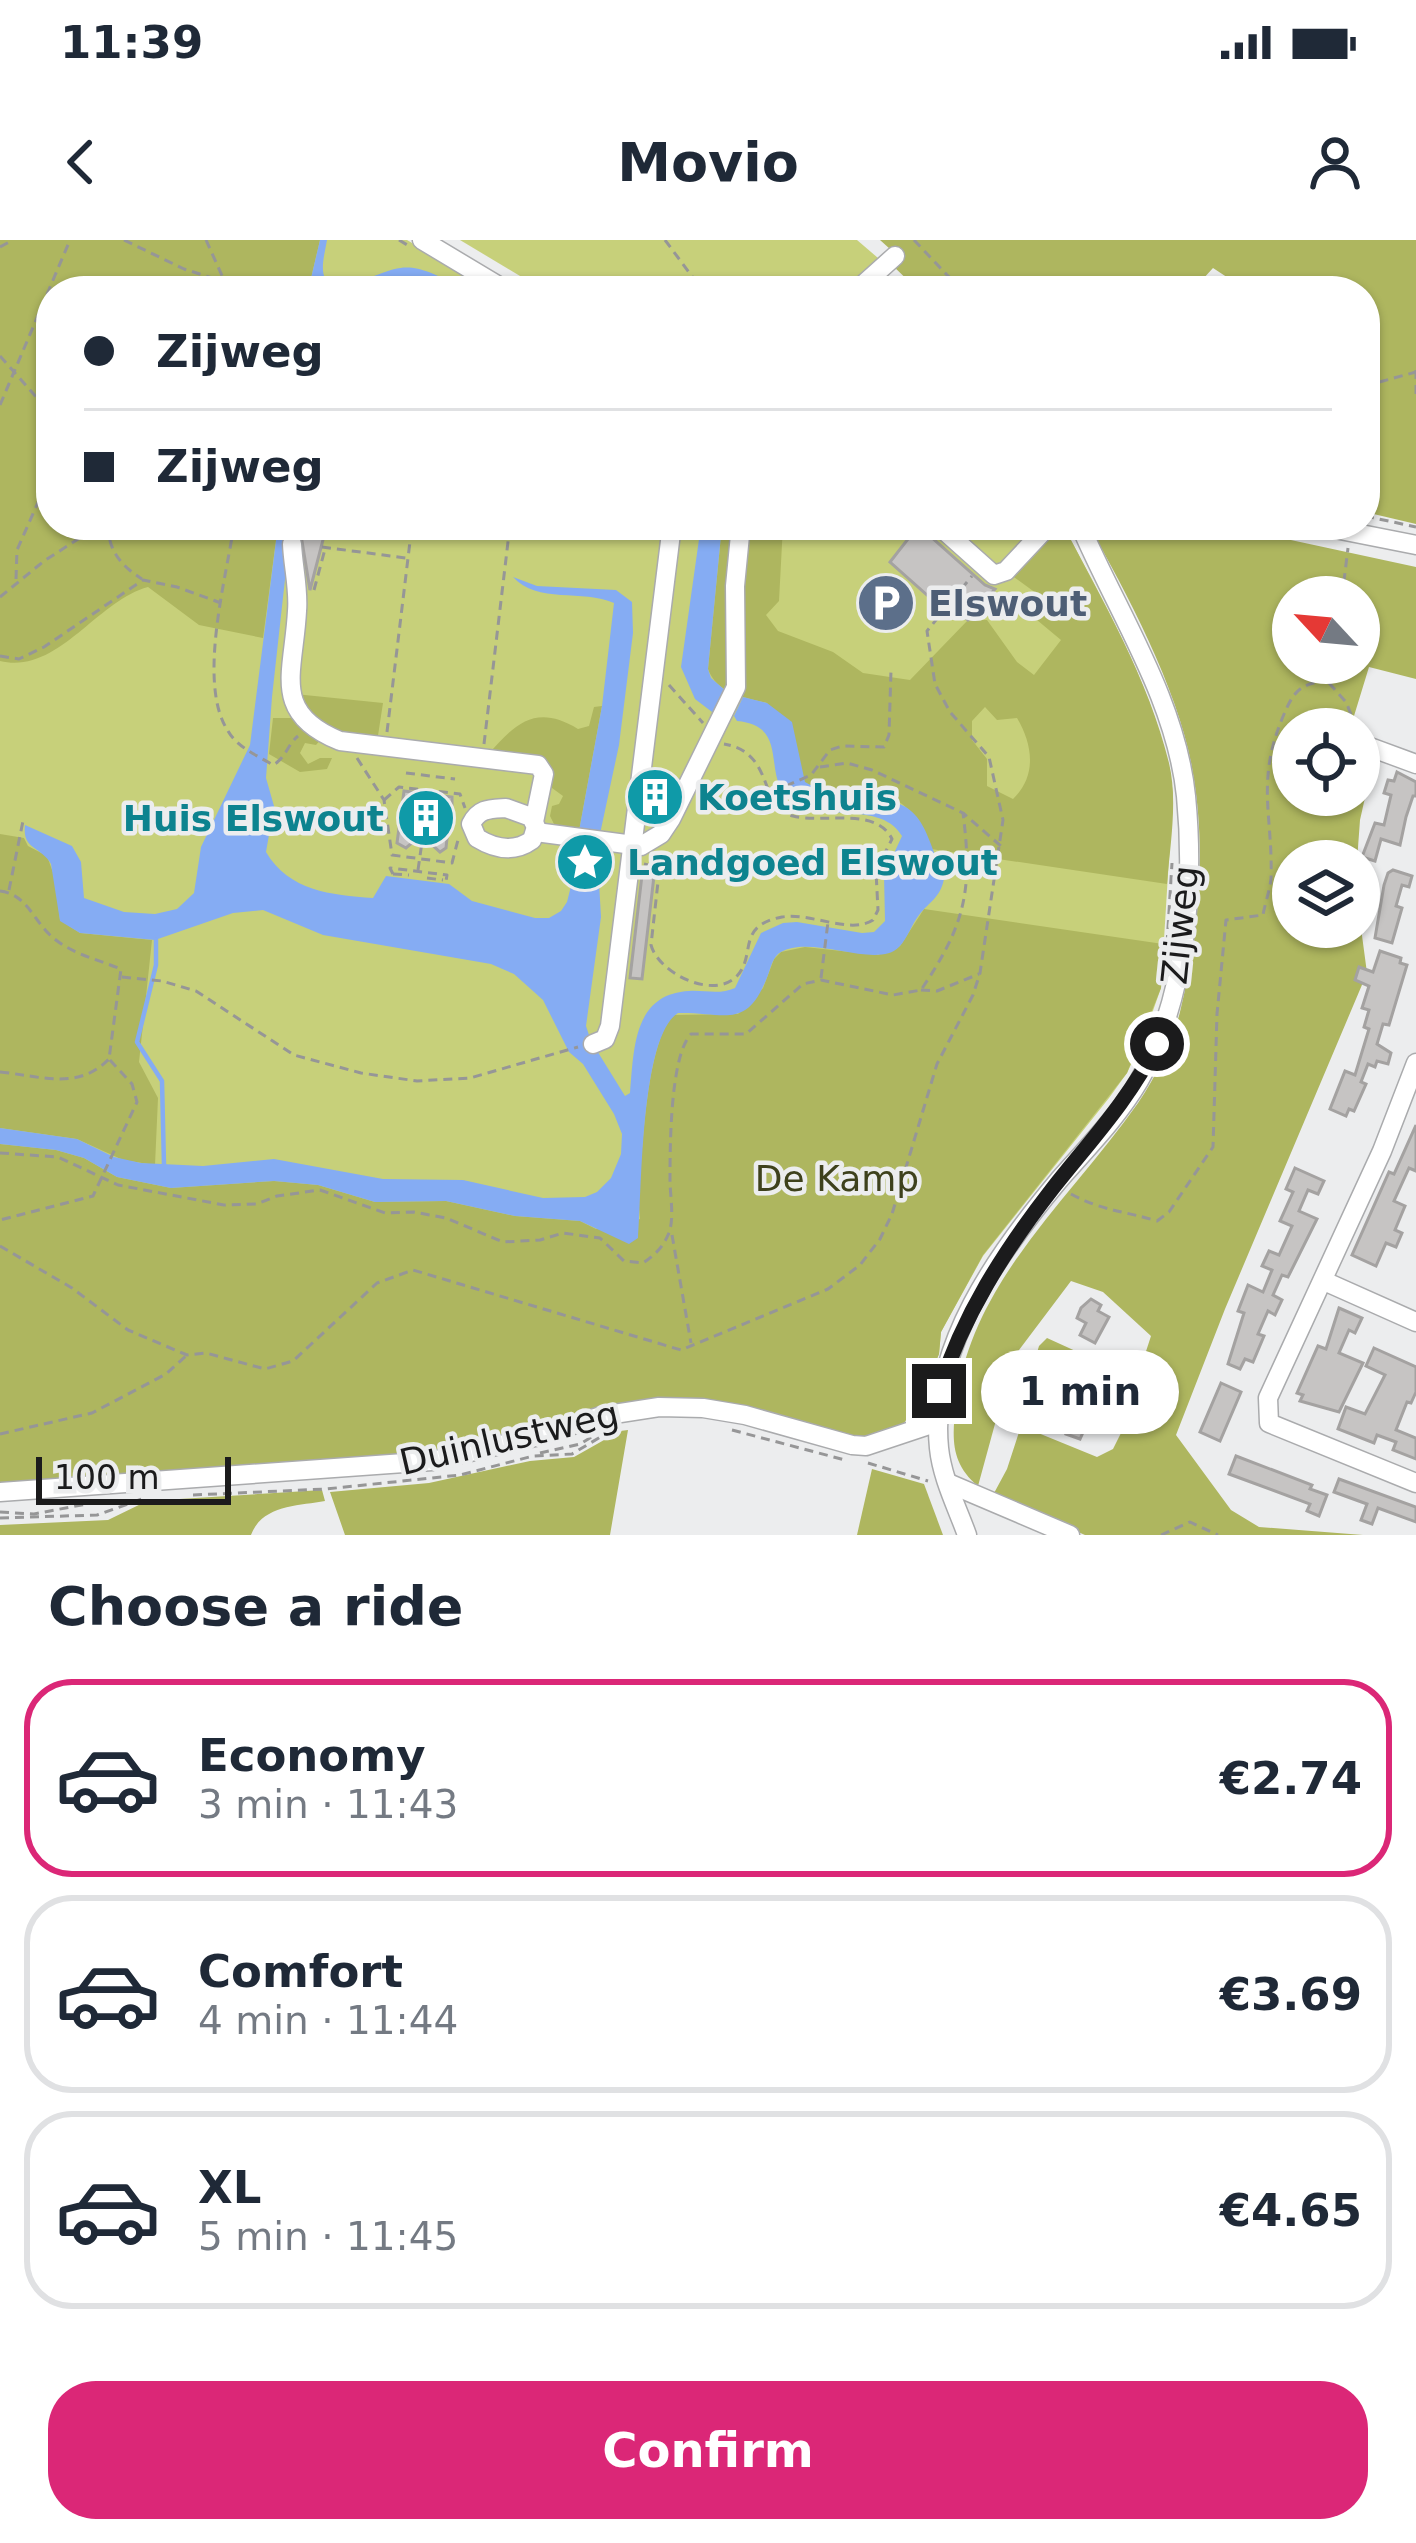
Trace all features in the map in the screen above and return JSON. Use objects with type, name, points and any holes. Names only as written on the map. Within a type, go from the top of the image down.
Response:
[{"type":"street","points":[[422,240],[482,276]]},
{"type":"street","points":[[873,276],[895,256]]},
{"type":"street","points":[[1380,523],[1416,531]]},
{"type":"street","points":[[593,1044],[603,1042],[608,1034],[670,540]]},
{"type":"street","points":[[292,544],[296,596],[290,686],[294,710],[309,727],[347,741],[532,763],[542,769],[539,811],[535,827],[532,840],[515,849],[500,849],[475,824],[483,810],[520,811],[535,827],[631,854],[661,834],[721,739],[736,687],[740,540]]},
{"type":"street","points":[[954,540],[994,575],[1006,571],[1035,540]]},
{"type":"street","name":"Zijweg","points":[[967,1535],[940,1483],[939,1391],[949,1360],[989,1276],[1139,1080],[1172,1003],[1180,952],[1188,850],[1182,770],[1160,700],[1087,540]]},
{"type":"street","points":[[1380,540],[1416,545]]},
{"type":"street","points":[[1380,751],[1416,764]]},
{"type":"street","points":[[1416,1063],[1324,1281],[1268,1398],[1269,1423],[1416,1483]]},
{"type":"street","points":[[1324,1281],[1416,1322]]},
{"type":"street","name":"Duinlustweg","points":[[0,1492],[433,1461],[629,1409],[704,1408],[866,1446],[938,1422]]},
{"type":"street","points":[[940,1483],[1070,1535]]},
{"type":"path","points":[[0,248],[13,240]]},
{"type":"path","points":[[55,276],[70,240]]},
{"type":"path","points":[[124,240],[208,276]]},
{"type":"path","points":[[206,240],[222,276]]},
{"type":"path","points":[[665,240],[692,276]]},
{"type":"path","points":[[914,240],[948,276]]},
{"type":"path","points":[[0,405],[36,320]]},
{"type":"path","points":[[0,356],[36,396]]},
{"type":"path","points":[[1380,382],[1416,372],[1416,398]]},
{"type":"path","points":[[16,581],[17,550],[36,507]]},
{"type":"path","points":[[1380,523],[1416,531]]},
{"type":"path","points":[[0,597],[78,540]]},
{"type":"path","points":[[110,540],[124,568],[143,580],[223,603]]},
{"type":"path","points":[[232,540],[214,686],[229,733],[270,764],[283,759],[290,743],[309,727]]},
{"type":"path","points":[[386,746],[410,540]]},
{"type":"path","points":[[482,758],[508,540]]},
{"type":"path","points":[[1345,576],[1349,540]]},
{"type":"path","points":[[296,596],[308,595],[317,587],[324,548],[408,559]]},
{"type":"path","points":[[0,1246],[72,1288],[128,1330],[187,1355],[206,1353],[256,1369],[276,1368],[309,1349],[377,1283],[413,1270],[681,1349],[828,1289],[880,1239],[903,1184],[937,1064],[974,995],[980,973],[1003,820],[989,757],[950,712],[935,684],[927,631],[982,565]]},
{"type":"path","points":[[0,656],[20,659],[44,647],[143,580]]},
{"type":"path","points":[[631,854],[658,871],[653,955],[661,965],[707,984],[730,982],[742,967],[747,941],[764,923],[784,917],[861,925],[874,920],[878,910],[874,880],[891,834],[866,820],[790,816],[774,803],[771,793],[805,778],[825,753],[842,746],[884,747],[889,735],[891,670]]},
{"type":"path","points":[[654,672],[721,739]]},
{"type":"path","points":[[1060,1188],[1100,1210],[1126,1211],[1157,1221],[1169,1212],[1214,1147],[1216,1014],[1226,920],[1263,915],[1271,879],[1266,823],[1268,752],[1292,694],[1303,684]]},
{"type":"path","points":[[1331,684],[1349,708]]},
{"type":"path","points":[[347,741],[383,800],[392,855],[452,863],[458,836],[475,824],[460,794],[399,787],[383,800]]},
{"type":"path","points":[[818,767],[859,766],[963,813],[1002,847]]},
{"type":"path","points":[[406,773],[455,779]]},
{"type":"path","points":[[429,790],[431,776]]},
{"type":"path","points":[[920,990],[953,940],[962,909],[970,860],[963,813]]},
{"type":"path","points":[[9,891],[23,821]]},
{"type":"path","points":[[418,872],[422,842]]},
{"type":"path","points":[[1167,945],[1172,856]]},
{"type":"path","points":[[410,875],[389,873],[390,868],[447,875],[446,880],[427,878]]},
{"type":"path","points":[[0,891],[23,901],[46,932],[62,944],[121,969],[122,977],[110,1059],[93,1075],[74,1080],[0,1072]]},
{"type":"path","points":[[821,980],[828,923]]},
{"type":"path","points":[[692,1345],[671,1230],[670,1158],[686,1038],[691,1034],[746,1034],[803,984],[821,980],[892,995],[938,991],[980,973]]},
{"type":"path","points":[[122,977],[196,991],[294,1055],[361,1073],[417,1081],[470,1078],[568,1048]]},
{"type":"path","points":[[0,1220],[93,1196],[137,1102],[132,1084],[110,1059]]},
{"type":"path","points":[[0,1153],[58,1157],[142,1192],[224,1205],[257,1204],[320,1190],[385,1213],[446,1218],[502,1242],[540,1240],[562,1233],[599,1238],[629,1264],[652,1258],[671,1230]]},
{"type":"path","points":[[0,1434],[92,1413],[166,1374],[187,1355]]},
{"type":"path","points":[[175,1496],[326,1489],[460,1474],[533,1456],[572,1454],[616,1424],[580,1444],[462,1471],[392,1481],[324,1480]]},
{"type":"path","points":[[726,1424],[940,1483]]},
{"type":"path","points":[[719,1426],[852,1462]]},
{"type":"path","points":[[865,1464],[940,1483]]},
{"type":"path","points":[[927,1468],[940,1483]]},
{"type":"path","points":[[0,1518],[97,1514],[151,1497]]},
{"type":"path","points":[[1161,1535],[1190,1522],[1218,1535]]},
{"type":"green space","name":"Landgoed Elswout","points":[[0,240],[407,240],[467,276],[36,276],[36,540],[1071,540],[1130,654],[1167,758],[1173,793],[1161,988],[1127,1073],[983,1256],[941,1332],[939,1354],[912,1417],[709,1405],[0,1487]]},
{"type":"green space","points":[[0,240],[320,240],[312,276],[36,276],[36,540],[276,540],[263,638],[199,625],[148,587],[111,606],[40,657],[0,661]]},
{"type":"green space","points":[[460,240],[857,240],[878,258],[858,276],[520,276]]},
{"type":"green space","points":[[880,240],[1416,240],[1416,524],[1380,516],[1380,276],[1225,276],[1213,268],[1206,276],[903,276],[892,265],[900,258]]},
{"type":"green space","points":[[721,540],[782,540],[779,601],[766,615],[778,631],[833,652],[863,673],[910,680],[968,620],[987,620],[1017,662],[1034,675],[1061,640],[1031,615],[1040,596],[1011,575],[1047,540],[1071,540],[1123,641],[1169,763],[1173,792],[1167,884],[931,849],[918,822],[891,798],[825,791],[804,782],[767,703],[725,689],[708,669]],"holes":[[[985,707],[997,720],[1017,718],[1030,760],[1026,780],[1013,799],[987,786],[987,759],[972,740],[972,721]]]},
{"type":"green space","points":[[1096,540],[1291,540],[1416,567],[1416,679],[1380,670],[1380,576],[1272,576],[1272,684],[1364,684],[1356,708],[1272,708],[1272,816],[1361,816],[1359,840],[1272,840],[1272,948],[1364,948],[1367,973],[1176,1435],[1231,1510],[1259,1527],[1363,1535],[1085,1535],[993,1495],[1021,1426],[1097,1457],[1113,1449],[1127,1421],[1122,1410],[1032,1369],[1039,1346],[1047,1338],[1137,1379],[1151,1336],[1103,1292],[1071,1281],[1013,1358],[978,1486],[962,1468],[955,1449],[956,1404],[965,1360],[981,1319],[1028,1243],[1138,1103],[1177,1024],[1199,890],[1199,829],[1192,768],[1164,675]]},
{"type":"green space","points":[[295,694],[383,703],[377,742],[323,730]]},
{"type":"green space","points":[[602,706],[579,831],[555,826],[552,806],[563,796],[552,788],[551,767],[545,761],[488,755],[528,720],[551,718],[578,729],[589,726],[594,707]]},
{"type":"green space","points":[[273,718],[294,718],[321,739],[316,745],[305,743],[300,753],[308,764],[332,758],[327,769],[300,772],[269,754]]},
{"type":"green space","points":[[0,834],[24,838],[28,846],[47,856],[60,920],[80,933],[152,940],[139,1062],[158,1098],[155,1165],[123,1160],[77,1139],[0,1128]]},
{"type":"green space","name":"De Kamp","points":[[924,909],[1163,944],[1161,988],[1127,1073],[983,1255],[941,1332],[939,1354],[920,1400],[902,1426],[857,1440],[709,1405],[428,1454],[0,1486],[0,1144],[56,1150],[84,1158],[117,1177],[171,1188],[274,1181],[318,1185],[375,1202],[446,1201],[515,1216],[580,1221],[596,1229],[640,1219],[651,1075],[673,1015],[738,1014],[763,988],[781,952],[805,947],[878,955],[900,946]]},
{"type":"green space","points":[[628,1430],[610,1535],[345,1535],[330,1492],[429,1483],[530,1461],[574,1457]]},
{"type":"green space","points":[[872,1469],[924,1484],[943,1535],[857,1535]]},
{"type":"green space","points":[[322,1490],[325,1501],[272,1512],[251,1535],[0,1535],[0,1525],[108,1520],[147,1501]]},
{"type":"water","points":[[320,240],[327,240],[325,276],[312,276]]},
{"type":"water","points":[[401,268],[437,276],[374,276]]},
{"type":"water","points":[[276,540],[289,540],[272,697],[266,778],[274,806],[266,852],[299,883],[327,892],[373,898],[386,876],[449,884],[472,901],[549,918],[567,902],[578,858],[614,603],[535,590],[513,577],[537,586],[616,590],[632,602],[633,633],[619,745],[597,848],[601,917],[586,1026],[625,1096],[630,1093],[640,1027],[657,1002],[671,994],[735,988],[761,933],[783,923],[862,933],[874,932],[885,921],[884,875],[902,836],[882,819],[810,809],[785,795],[765,733],[734,716],[743,697],[767,703],[792,722],[805,782],[892,801],[915,815],[944,879],[905,940],[889,953],[794,948],[774,959],[760,993],[743,1011],[733,1015],[678,1013],[656,1052],[642,1153],[638,1238],[629,1244],[580,1221],[515,1216],[446,1201],[375,1202],[318,1185],[274,1181],[171,1188],[117,1177],[84,1158],[56,1150],[0,1144],[0,1128],[77,1139],[114,1157],[141,1163],[203,1166],[274,1159],[383,1179],[463,1180],[543,1198],[585,1197],[611,1178],[621,1154],[622,1134],[614,1114],[583,1064],[569,1052],[543,1000],[514,974],[491,964],[323,935],[263,910],[233,913],[155,940],[80,933],[60,921],[51,864],[29,844],[25,825],[72,846],[81,862],[84,898],[124,912],[155,914],[177,909],[194,893],[201,847],[250,745]]},
{"type":"water","points":[[699,540],[721,540],[708,669],[726,691],[716,715],[695,699],[681,667]]},
{"type":"building","points":[[302,540],[323,540],[310,590]]},
{"type":"building","points":[[907,540],[935,540],[995,589],[968,620],[941,598],[936,603],[890,562]]},
{"type":"building","points":[[1397,772],[1416,782],[1400,845],[1368,840],[1375,823],[1384,825],[1391,795],[1384,793],[1388,780],[1394,781]]},
{"type":"building","name":"Huis Elswout","points":[[404,791],[452,797],[452,829],[440,852],[430,843],[414,841],[406,848],[397,843]]},
{"type":"building","points":[[1388,873],[1412,876],[1409,887],[1402,885],[1396,906],[1402,908],[1392,943],[1380,939],[1380,909]]},
{"type":"building","points":[[642,875],[654,876],[642,979],[630,978]]},
{"type":"building","points":[[1380,951],[1407,965],[1389,1025],[1383,1024],[1377,1044],[1391,1053],[1388,1064],[1368,1064],[1361,1082],[1366,1084],[1354,1111],[1349,1109],[1346,1116],[1330,1109],[1345,1071],[1355,1075],[1369,1029],[1364,1027],[1369,1010],[1362,1008],[1369,986],[1355,980],[1359,967],[1373,972]]},
{"type":"building","points":[[1416,1125],[1416,1171],[1409,1168],[1394,1201],[1405,1206],[1395,1230],[1402,1233],[1396,1247],[1386,1243],[1376,1266],[1352,1255]]},
{"type":"building","points":[[1295,1168],[1324,1181],[1318,1194],[1308,1190],[1299,1211],[1317,1219],[1288,1277],[1282,1275],[1273,1295],[1282,1300],[1275,1315],[1268,1311],[1253,1362],[1245,1359],[1240,1369],[1228,1364],[1244,1313],[1238,1311],[1248,1285],[1263,1292],[1272,1270],[1262,1266],[1269,1251],[1279,1255],[1292,1226],[1280,1221],[1293,1192],[1286,1189]]},
{"type":"building","points":[[1091,1299],[1109,1317],[1095,1343],[1080,1335],[1086,1323],[1077,1318]]},
{"type":"building","points":[[1339,1308],[1362,1318],[1355,1333],[1349,1330],[1339,1353],[1363,1363],[1339,1412],[1300,1401],[1303,1395],[1297,1393],[1318,1346],[1326,1349]]},
{"type":"building","points":[[1374,1348],[1416,1367],[1416,1392],[1396,1430],[1416,1438],[1416,1459],[1393,1450],[1396,1442],[1377,1435],[1374,1443],[1338,1429],[1346,1407],[1365,1414],[1385,1375],[1366,1366]]},
{"type":"building","points":[[1221,1383],[1241,1392],[1220,1441],[1200,1432]]},
{"type":"building","points":[[1071,1397],[1082,1402],[1080,1408],[1092,1412],[1080,1439],[1066,1434],[1071,1422],[1060,1418]]},
{"type":"building","points":[[1236,1456],[1327,1495],[1319,1516],[1307,1511],[1310,1504],[1229,1474]]},
{"type":"building","points":[[1339,1479],[1416,1507],[1416,1522],[1378,1508],[1372,1524],[1361,1520],[1367,1504],[1334,1492]]},
{"type":"waterway","points":[[156,940],[156,965],[137,1042],[162,1081],[164,1165]]},
{"type":"place","name":"Elswout","points":[[886,603]]},
{"type":"place","name":"Koetshuis","points":[[655,797]]},
{"type":"place","name":"Huis Elswout","points":[[426,818]]},
{"type":"place","name":"Landgoed Elswout","points":[[585,862]]},
{"type":"route","points":[[939,1391],[959,1335],[989,1276],[1055,1185],[1126,1101],[1157,1044]]}]
